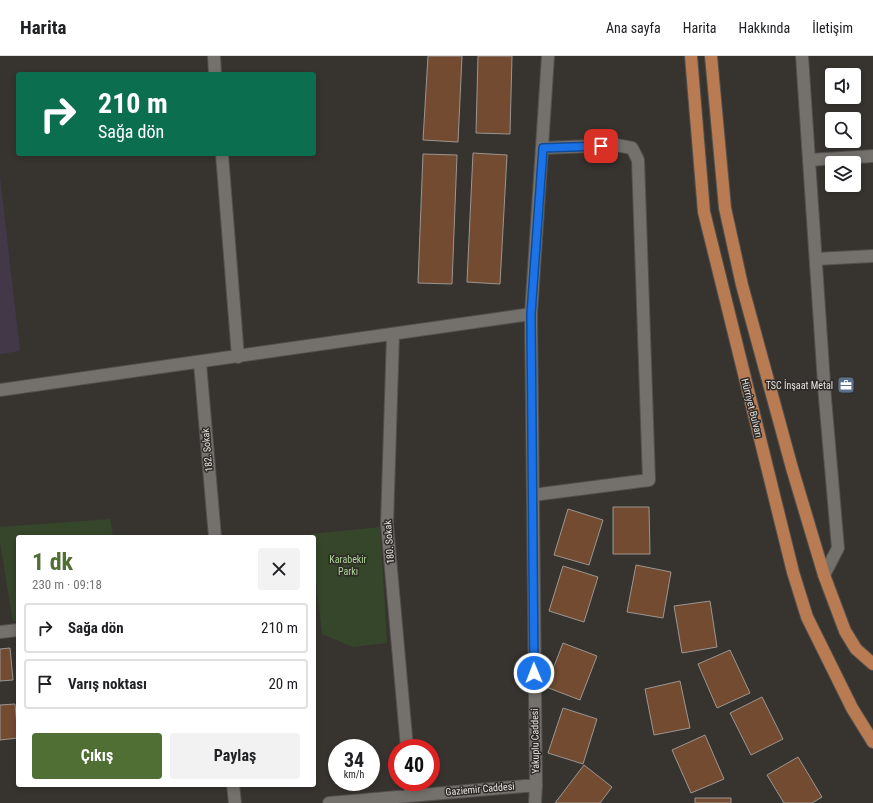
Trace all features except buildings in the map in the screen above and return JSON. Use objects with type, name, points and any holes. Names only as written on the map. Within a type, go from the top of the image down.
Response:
[{"type":"main road","name":"Hürriyet Bulvarı","points":[[691,56],[704,212],[793,572],[807,617],[852,708],[873,742]]},
{"type":"main road","points":[[711,56],[725,208],[744,293],[792,468],[824,575],[845,630],[856,649],[873,664]]},
{"type":"street","points":[[214,56],[215,72]]},
{"type":"street","name":"Yakuplu Caddesi","points":[[535,803],[531,314],[548,56]]},
{"type":"street","points":[[802,56],[838,548],[824,575]]},
{"type":"street","points":[[533,495],[649,480],[638,160],[632,148],[616,145],[543,148]]},
{"type":"street","points":[[222,156],[238,357]]},
{"type":"street","points":[[809,160],[873,156]]},
{"type":"street","points":[[816,259],[873,256]]},
{"type":"street","points":[[0,390],[200,363],[531,314]]},
{"type":"street","name":"180. Sokak","points":[[394,335],[387,524],[406,739]]},
{"type":"street","name":"182. Sokak","points":[[200,363],[214,535]]},
{"type":"street","points":[[0,632],[16,630]]},
{"type":"street","name":"Gaziemir Caddesi","points":[[329,803],[536,785]]},
{"type":"street","points":[[233,787],[235,803]]},
{"type":"street","points":[[411,791],[411,796]]},
{"type":"shaded area","points":[[0,177],[20,351],[0,354]]},
{"type":"green space","points":[[110,519],[113,535],[16,535],[16,621],[13,622],[0,542],[0,527]]},
{"type":"green space","name":"Karabekir Parkı","points":[[380,527],[387,643],[353,647],[322,634],[316,584],[316,535],[310,534]]},
{"type":"place","name":"TSC İnşaat Metal","points":[[846,385]]},
{"type":"route","points":[[534,673],[531,314],[543,148],[601,146]]}]
